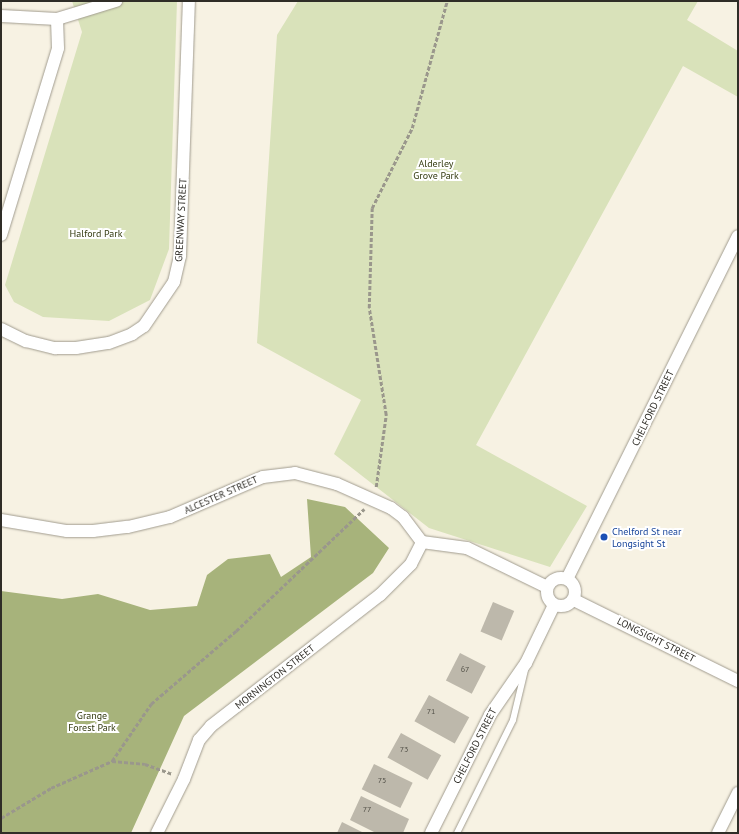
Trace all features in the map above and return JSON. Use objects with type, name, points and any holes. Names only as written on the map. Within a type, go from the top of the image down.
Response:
[{"type":"street","points":[[1,16],[57,19],[116,1]]},
{"type":"street","name":"GREENWAY STREET","points":[[1,329],[26,341],[55,348],[76,348],[109,343],[132,334],[144,326],[174,282],[180,256],[190,1]]},
{"type":"street","points":[[1,235],[58,48],[57,19]]},
{"type":"street","name":"CHELFORD STREET","points":[[568,580],[738,236]]},
{"type":"street","name":"ALCESTER STREET","points":[[1,520],[67,531],[93,531],[128,527],[170,516],[263,477],[281,472],[318,478],[374,500],[402,517],[422,542]]},
{"type":"street","points":[[422,542],[467,548],[548,587]]},
{"type":"street","name":"MORNINGTON STREET","points":[[157,833],[184,779],[199,740],[210,726],[380,595],[411,564],[422,542]]},
{"type":"street","points":[[558,578],[568,580],[576,590],[574,600],[563,607],[554,605],[547,595],[548,587],[558,578]]},
{"type":"street","name":"LONGSIGHT STREET","points":[[574,600],[738,682]]},
{"type":"street","name":"CHELFORD STREET","points":[[431,833],[490,715],[526,663],[554,605]]},
{"type":"street","points":[[718,833],[738,793]]},
{"type":"lane","name":"CHELFORD STREET","points":[[457,833],[513,720],[526,663]]},
{"type":"path","points":[[1,818],[51,788],[112,760],[151,704],[236,631],[374,500],[386,415],[369,308],[372,208],[412,128],[447,1]]},
{"type":"path","points":[[112,760],[145,764],[184,779]]},
{"type":"green space","name":"Halford Park","points":[[72,1],[177,1],[169,249],[150,300],[109,321],[43,317],[14,302],[5,285],[82,32]]},
{"type":"green space","name":"Alderley Grove Park","points":[[298,1],[698,1],[687,20],[738,51],[738,97],[683,66],[476,445],[587,506],[550,567],[429,528],[334,454],[361,400],[257,343],[277,35]]},
{"type":"green space","name":"Grange Forest Park","points":[[307,499],[345,507],[389,548],[373,573],[184,716],[131,833],[1,833],[1,591],[62,599],[98,594],[150,610],[197,606],[207,575],[228,559],[270,554],[281,577],[311,557]]},
{"type":"building","points":[[493,602],[514,611],[502,640],[480,631]]},
{"type":"building","points":[[460,653],[486,666],[472,694],[446,681]]},
{"type":"building","points":[[429,695],[469,717],[455,744],[414,721]]},
{"type":"building","points":[[401,733],[441,755],[428,780],[387,757]]},
{"type":"building","points":[[374,764],[413,783],[400,808],[362,789]]},
{"type":"building","points":[[361,796],[409,819],[403,833],[376,833],[350,820]]},
{"type":"building","points":[[342,822],[364,833],[337,833]]},
{"type":"place","name":"Chelford St near Longsight St","points":[[604,537]]}]
